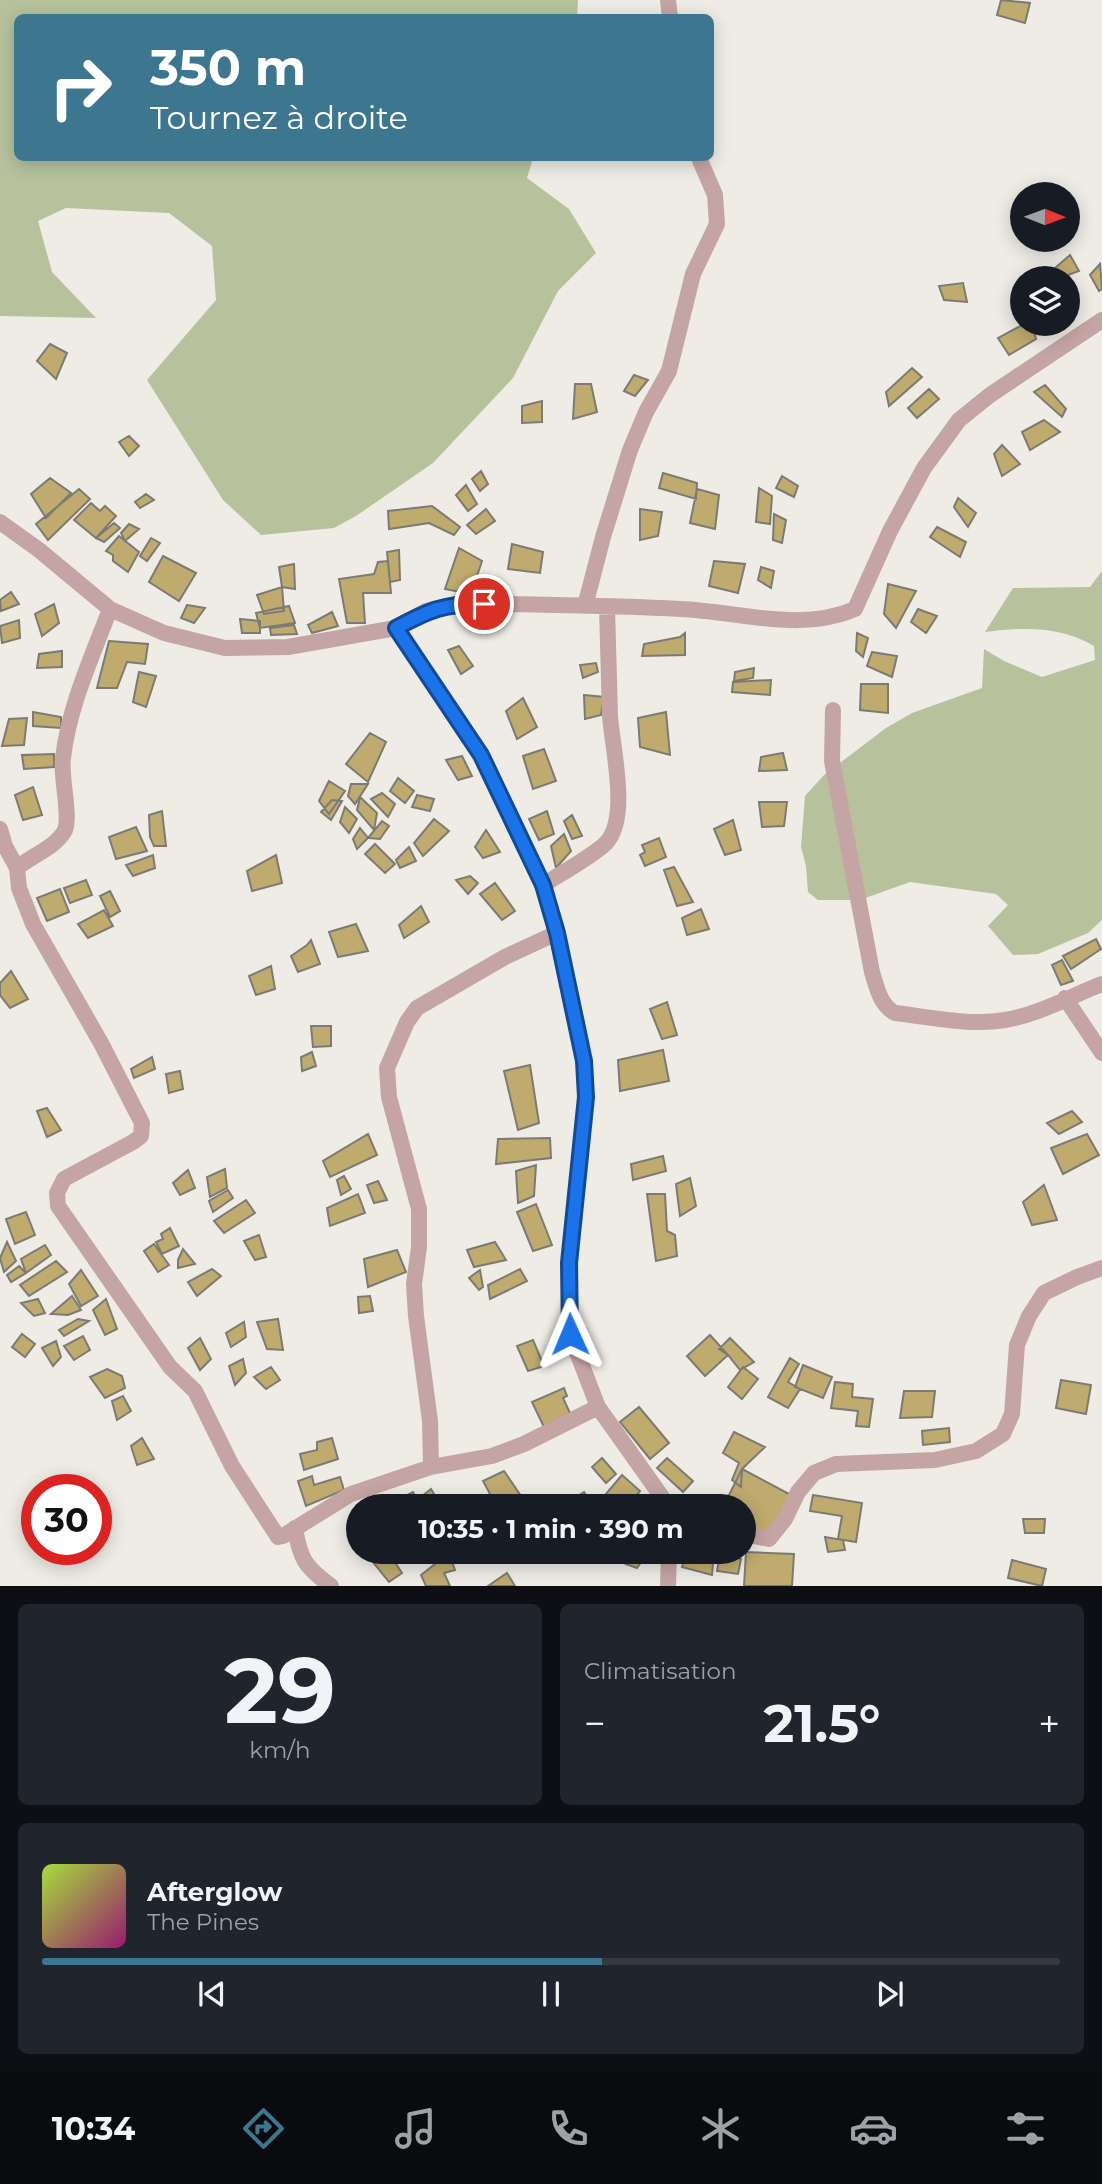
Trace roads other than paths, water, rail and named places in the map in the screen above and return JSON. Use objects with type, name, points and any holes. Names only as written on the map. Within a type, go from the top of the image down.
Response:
[{"type":"street","points":[[585,606],[630,450],[646,412],[669,371],[693,274],[717,224],[715,195],[700,161]]},
{"type":"street","points":[[0,522],[39,550],[110,609],[164,632],[225,648],[288,647],[396,628],[426,611],[459,603],[682,608],[797,621],[836,617],[855,609],[890,531],[924,468],[959,420],[990,395],[1102,320]]},
{"type":"street","points":[[543,885],[606,842],[613,831],[617,810],[617,764],[611,720],[607,607]]},
{"type":"street","points":[[17,868],[65,831],[68,820],[62,759],[77,697],[110,609]]},
{"type":"street","points":[[396,628],[481,755],[543,885],[557,933],[584,1061],[586,1097],[569,1263],[570,1334],[598,1407],[660,1494]]},
{"type":"street","points":[[833,710],[832,761],[867,946],[881,1000],[895,1013],[969,1021],[1003,1021],[1028,1014],[1102,984]]},
{"type":"street","points":[[0,829],[5,846],[17,868],[19,888],[33,924],[101,1043],[142,1124],[141,1136],[133,1143],[64,1180],[57,1193],[58,1206],[170,1367],[195,1391],[232,1466],[278,1537],[284,1536],[351,1494],[431,1466],[492,1456],[524,1444],[598,1407]]},
{"type":"street","points":[[431,1466],[430,1421],[414,1284],[419,1247],[419,1209],[389,1097],[387,1068],[407,1022],[417,1008],[505,957],[557,933]]},
{"type":"street","points":[[1065,998],[1102,1053]]},
{"type":"street","points":[[756,1536],[769,1539],[785,1519],[798,1492],[814,1473],[836,1464],[935,1460],[976,1451],[1003,1434],[1012,1414],[1017,1345],[1029,1316],[1044,1293],[1102,1268]]},
{"type":"street","points":[[295,1528],[299,1554],[311,1572],[331,1586]]},
{"type":"street","points":[[668,1564],[668,1586]]}]
